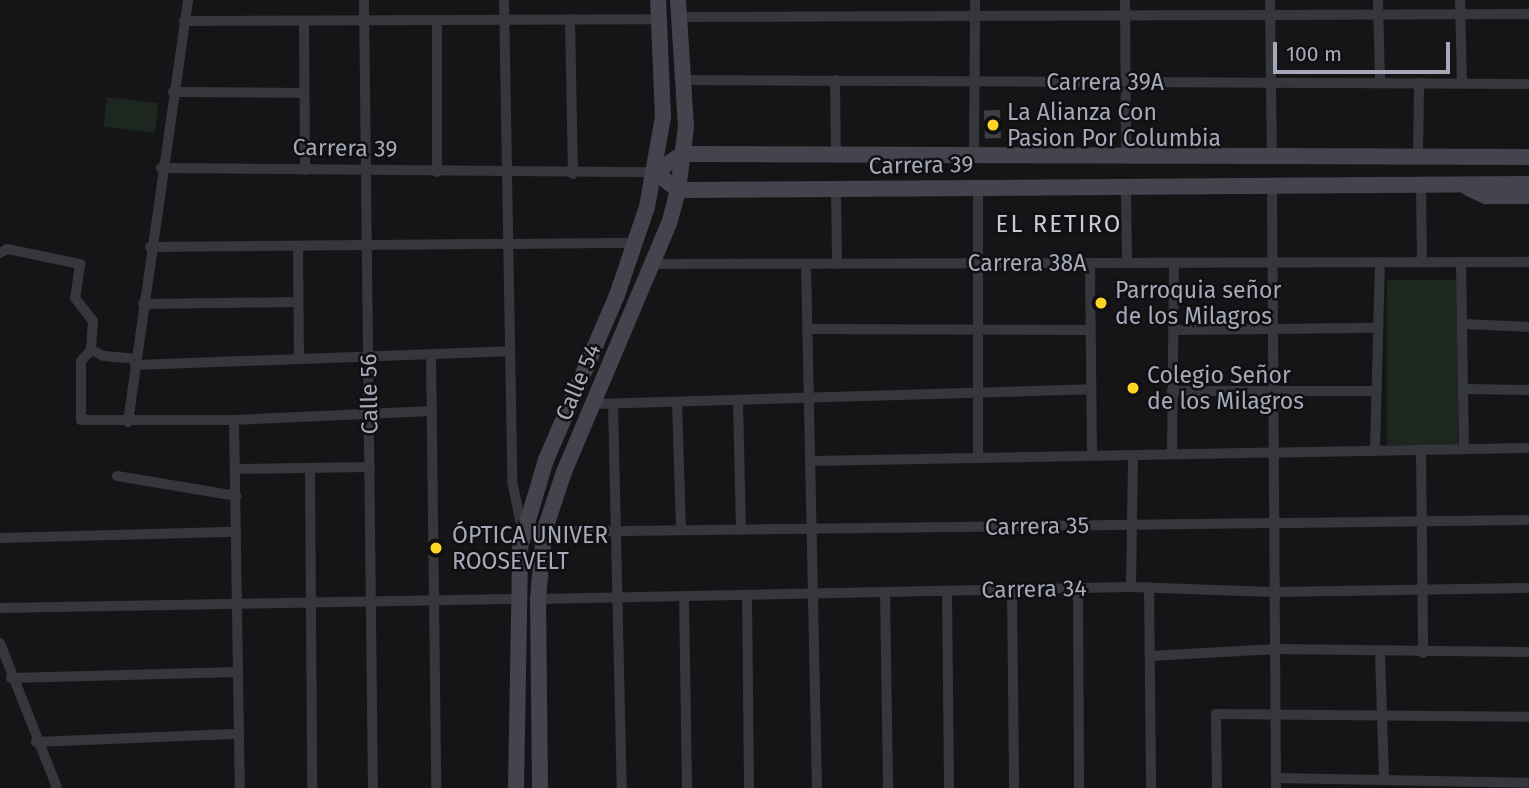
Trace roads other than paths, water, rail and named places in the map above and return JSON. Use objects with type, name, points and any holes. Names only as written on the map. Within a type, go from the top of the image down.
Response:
[{"type":"main road","name":"Calle 54","points":[[516,788],[516,599],[523,533],[546,460],[636,243],[655,172],[663,117],[658,0]]},
{"type":"main road","name":"Calle 54","points":[[540,788],[538,599],[544,532],[669,224],[678,190],[686,127],[678,0]]},
{"type":"main road","points":[[686,127],[695,146],[717,156]]},
{"type":"main road","points":[[678,190],[655,172],[683,154]]},
{"type":"main road","name":"Carrera 39","points":[[683,154],[892,158],[1529,157]]},
{"type":"main road","points":[[891,187],[899,184],[905,173],[900,162],[892,158]]},
{"type":"main road","points":[[938,188],[927,173],[933,161],[942,158]]},
{"type":"main road","points":[[1158,186],[1172,177],[1172,165],[1163,158]]},
{"type":"main road","points":[[1203,158],[1189,170],[1194,184],[1203,188]]},
{"type":"main road","name":"Carrera 39","points":[[678,190],[1529,184]]},
{"type":"main road","points":[[1459,185],[1486,196],[1529,196]]},
{"type":"main road","points":[[669,224],[687,197],[709,189]]},
{"type":"street","points":[[128,422],[161,167],[188,0]]},
{"type":"street","name":"Calle 56","points":[[364,0],[373,788]]},
{"type":"street","points":[[504,0],[512,481],[523,533]]},
{"type":"street","points":[[974,157],[975,0]]},
{"type":"street","points":[[1125,0],[1126,157]]},
{"type":"street","points":[[1270,0],[1272,158]]},
{"type":"street","points":[[1378,0],[1380,83]]},
{"type":"street","points":[[1460,0],[1462,83]]},
{"type":"street","points":[[679,17],[1529,14]]},
{"type":"street","points":[[570,19],[573,174]]},
{"type":"street","points":[[184,21],[659,19]]},
{"type":"street","points":[[437,20],[437,172]]},
{"type":"street","points":[[304,21],[305,170]]},
{"type":"street","name":"Carrera 39A","points":[[682,80],[1529,84]]},
{"type":"street","points":[[835,80],[836,157]]},
{"type":"street","points":[[1418,159],[1419,83]]},
{"type":"street","points":[[173,92],[304,93]]},
{"type":"street","name":"Carrera 39","points":[[161,167],[573,174],[655,172]]},
{"type":"street","points":[[1421,185],[1422,262]]},
{"type":"street","points":[[978,186],[978,456]]},
{"type":"street","points":[[1272,186],[1276,783],[1384,777],[1424,784],[1529,783]]},
{"type":"street","points":[[1126,187],[1127,263]]},
{"type":"street","points":[[836,189],[837,264]]},
{"type":"street","points":[[150,247],[636,243]]},
{"type":"street","points":[[298,246],[299,359]]},
{"type":"street","points":[[0,253],[7,249],[80,264],[75,295],[93,321],[91,349],[81,361],[78,416],[128,422],[432,411]]},
{"type":"street","points":[[1375,451],[1380,262]]},
{"type":"street","points":[[1461,262],[1464,449]]},
{"type":"street","name":"Carrera 38A","points":[[652,264],[1529,262]]},
{"type":"street","points":[[1090,263],[1092,456]]},
{"type":"street","points":[[1172,454],[1174,263]]},
{"type":"street","points":[[806,264],[817,788]]},
{"type":"street","points":[[143,304],[297,302]]},
{"type":"street","points":[[1464,324],[1529,327]]},
{"type":"street","points":[[1173,330],[1272,326],[1378,328]]},
{"type":"street","points":[[807,329],[1090,330]]},
{"type":"street","points":[[91,349],[104,356],[136,362],[508,351]]},
{"type":"street","points":[[430,354],[436,788]]},
{"type":"street","points":[[1465,389],[1529,390]]},
{"type":"street","points":[[595,404],[978,391],[1091,390]]},
{"type":"street","points":[[1172,391],[1377,391]]},
{"type":"street","points":[[738,400],[741,530]]},
{"type":"street","points":[[677,402],[681,530]]},
{"type":"street","points":[[613,404],[620,598],[622,788]]},
{"type":"street","points":[[234,420],[240,788]]},
{"type":"street","points":[[810,461],[1529,448]]},
{"type":"street","points":[[1421,450],[1424,522],[1423,653]]},
{"type":"street","points":[[1131,587],[1133,455]]},
{"type":"street","points":[[235,468],[370,467]]},
{"type":"street","points":[[310,469],[313,603],[312,788]]},
{"type":"street","points":[[117,476],[236,496]]},
{"type":"street","name":"Carrera 35","points":[[544,532],[1529,520]]},
{"type":"street","points":[[0,538],[236,533]]},
{"type":"street","name":"Carrera 34","points":[[538,599],[1131,587],[1274,592],[1529,588]]},
{"type":"street","points":[[1149,587],[1152,788]]},
{"type":"street","points":[[1078,588],[1079,788]]},
{"type":"street","points":[[1012,589],[1014,788]]},
{"type":"street","points":[[947,591],[949,788]]},
{"type":"street","points":[[885,592],[888,788]]},
{"type":"street","points":[[747,595],[749,788]]},
{"type":"street","points":[[684,596],[687,788]]},
{"type":"street","points":[[0,608],[516,599]]},
{"type":"street","points":[[0,643],[36,742],[57,788]]},
{"type":"street","points":[[1150,656],[1276,649],[1423,653],[1529,652]]},
{"type":"street","points":[[1380,652],[1384,777]]},
{"type":"street","points":[[11,678],[238,672]]},
{"type":"street","points":[[1217,788],[1216,714],[1529,717]]},
{"type":"street","points":[[36,742],[239,734]]},
{"type":"place","name":"La Alianza Con Pasion Por Columbia","points":[[993,125]]},
{"type":"place","name":"Parroquia señor de los Milagros","points":[[1101,303]]},
{"type":"place","name":"Colegio Señor de los Milagros","points":[[1133,388]]},
{"type":"place","name":"ÓPTICA UNIVER ROOSEVELT","points":[[436,548]]},
{"type":"district","name":"EL RETIRO","points":[[1059,225]]}]
